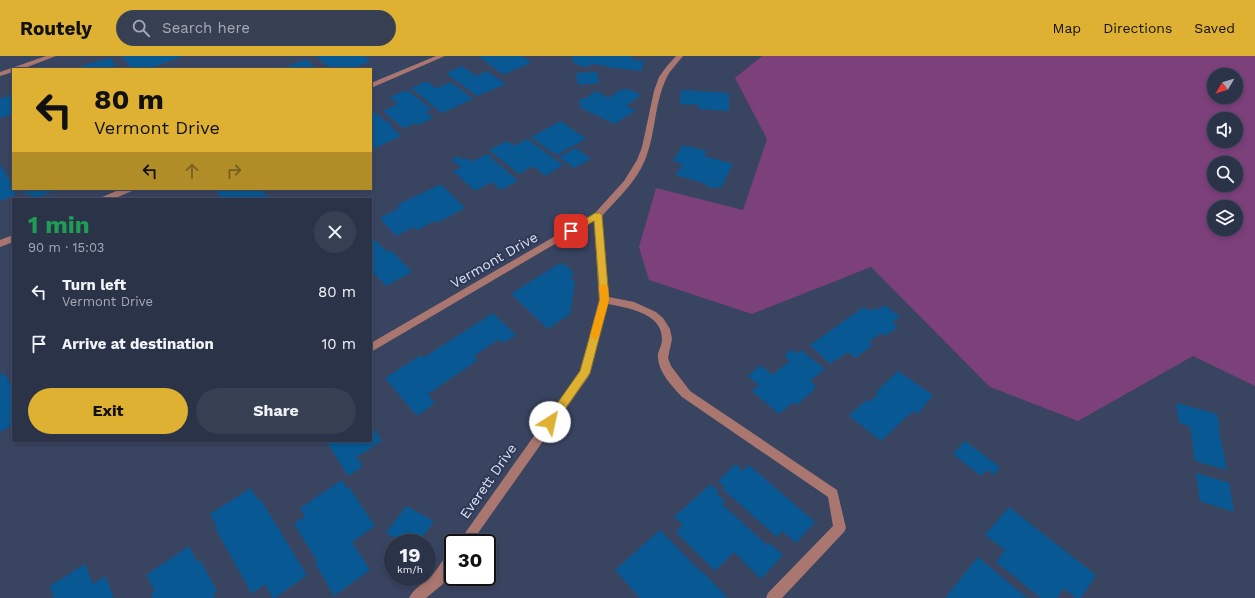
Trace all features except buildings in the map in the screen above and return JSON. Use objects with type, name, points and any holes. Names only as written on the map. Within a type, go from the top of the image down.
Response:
[{"type":"street","points":[[17,68],[53,56]]},
{"type":"street","points":[[372,86],[441,56]]},
{"type":"street","name":"Vermont Drive","points":[[372,347],[598,215],[626,184],[641,160],[652,125],[656,97],[668,68],[680,56]]},
{"type":"street","points":[[0,74],[12,70]]},
{"type":"street","points":[[107,198],[127,190]]},
{"type":"street","name":"Everett Drive","points":[[470,534],[585,373],[604,300],[598,215]]},
{"type":"street","points":[[0,244],[12,238]]},
{"type":"street","points":[[604,300],[628,304],[654,314],[664,326],[667,340],[663,358],[671,377],[686,394],[833,494],[840,528],[773,598]]},
{"type":"street","points":[[416,598],[438,579],[444,571]]},
{"type":"shaded area","points":[[762,56],[1255,56],[1255,386],[1193,356],[1078,421],[990,387],[871,267],[752,314],[649,280],[639,247],[656,188],[743,210],[767,139],[735,78]]},
{"type":"slow traffic","points":[[595,336],[604,300],[603,287]]},
{"type":"route","points":[[550,422],[585,373],[604,300],[598,215],[571,231]]}]
